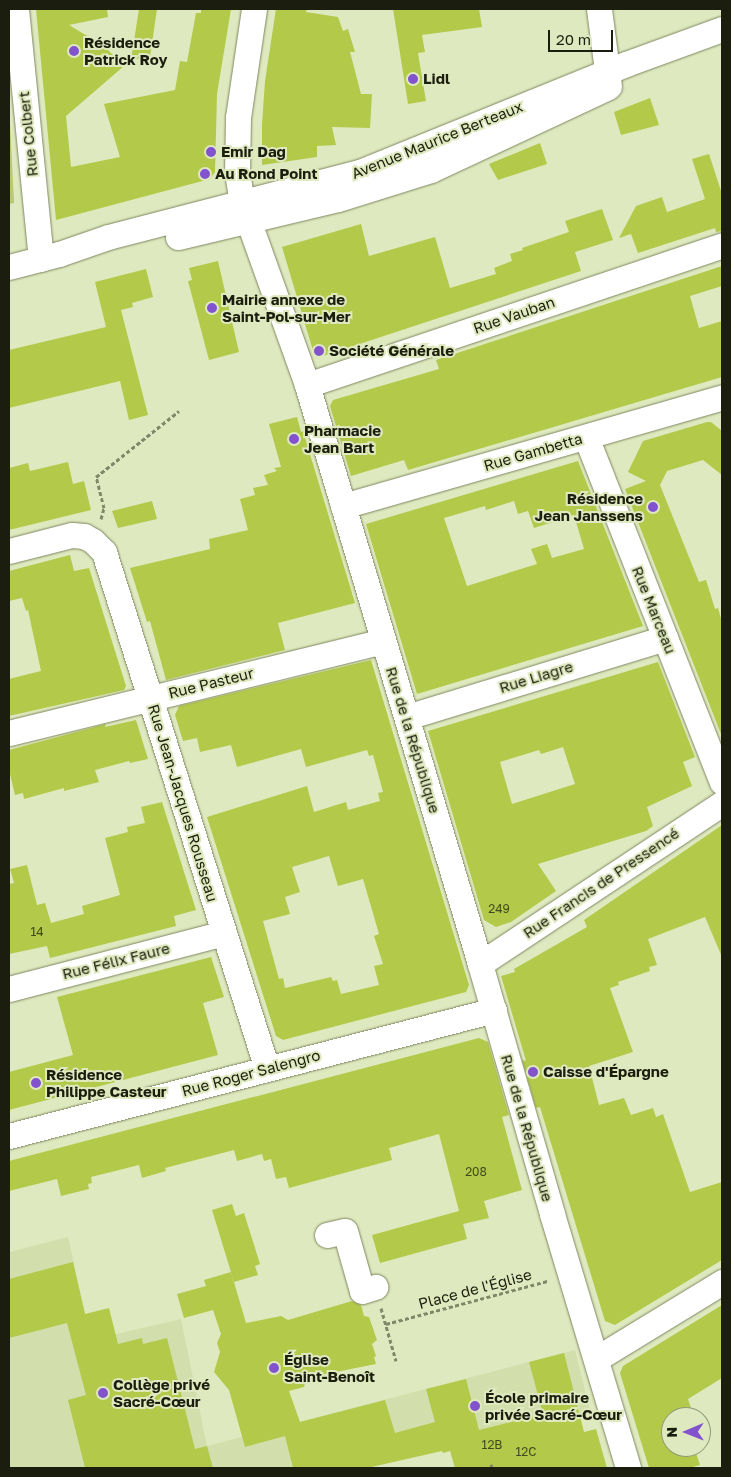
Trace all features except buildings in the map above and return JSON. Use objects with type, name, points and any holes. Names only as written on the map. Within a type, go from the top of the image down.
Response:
[{"type":"street","name":"Rue Colbert","points":[[16,9],[50,257]]},
{"type":"street","name":"Rue de la République","points":[[254,9],[237,126],[237,172],[246,212],[307,385],[494,1010],[628,1468]]},
{"type":"street","points":[[599,9],[608,79]]},
{"type":"street","name":"Avenue Maurice Berteaux","points":[[9,267],[50,257],[108,237],[246,212],[360,172],[608,79],[722,29]]},
{"type":"street","name":"Avenue Maurice Berteaux","points":[[608,79],[722,47]]},
{"type":"street","name":"Rue Vauban","points":[[307,385],[722,246]]},
{"type":"street","name":"Rue Gambetta","points":[[343,506],[722,397]]},
{"type":"street","name":"Rue Marceau","points":[[586,437],[722,782]]},
{"type":"street","points":[[9,551],[66,536],[84,536],[93,540]]},
{"type":"street","name":"Rue Jean-Jacques Rousseau","points":[[93,540],[106,557],[267,1069]]},
{"type":"street","name":"Rue Liagre","points":[[406,717],[665,638]]},
{"type":"street","name":"Rue Pasteur","points":[[9,732],[383,641]]},
{"type":"street","name":"Rue Francis de Pressencé","points":[[480,964],[722,803]]},
{"type":"street","name":"Rue Félix Faure","points":[[9,989],[224,933]]},
{"type":"street","name":"Rue Roger Salengro","points":[[9,1136],[494,1010]]},
{"type":"street","points":[[327,1235],[345,1231],[362,1291],[375,1287]]},
{"type":"street","points":[[596,1359],[722,1282]]},
{"type":"path","points":[[93,540],[104,508],[96,477],[179,411]]},
{"type":"path","name":"Place de l'Église","points":[[386,1324],[570,1275]]},
{"type":"path","points":[[375,1287],[396,1361]]},
{"type":"shaded area","points":[[68,1237],[91,1340],[181,1319],[207,1446],[575,1350],[590,1410],[367,1468],[9,1468],[9,1252]]},
{"type":"green space","points":[[9,102],[14,203],[9,204]]},
{"type":"place","name":"Résidence Patrick Roy","points":[[74,51]]},
{"type":"place","name":"Lidl","points":[[413,79]]},
{"type":"place","name":"Emir Dag","points":[[211,152]]},
{"type":"place","name":"Au Rond Point","points":[[205,174]]},
{"type":"place","name":"Mairie annexe de Saint-Pol-sur-Mer","points":[[212,308]]},
{"type":"place","name":"Société Générale","points":[[319,351]]},
{"type":"place","name":"Pharmacie Jean Bart","points":[[294,439]]},
{"type":"place","name":"Résidence Jean Janssens","points":[[653,507]]},
{"type":"place","name":"Caisse d'Épargne","points":[[533,1072]]},
{"type":"place","name":"Résidence Philippe Casteur","points":[[36,1083]]},
{"type":"place","name":"Église Saint-Benoît","points":[[274,1368]]},
{"type":"place","name":"Collège privé Sacré-Cœur","points":[[103,1393]]},
{"type":"place","name":"École primaire privée Sacré-Cœur","points":[[475,1406]]}]
